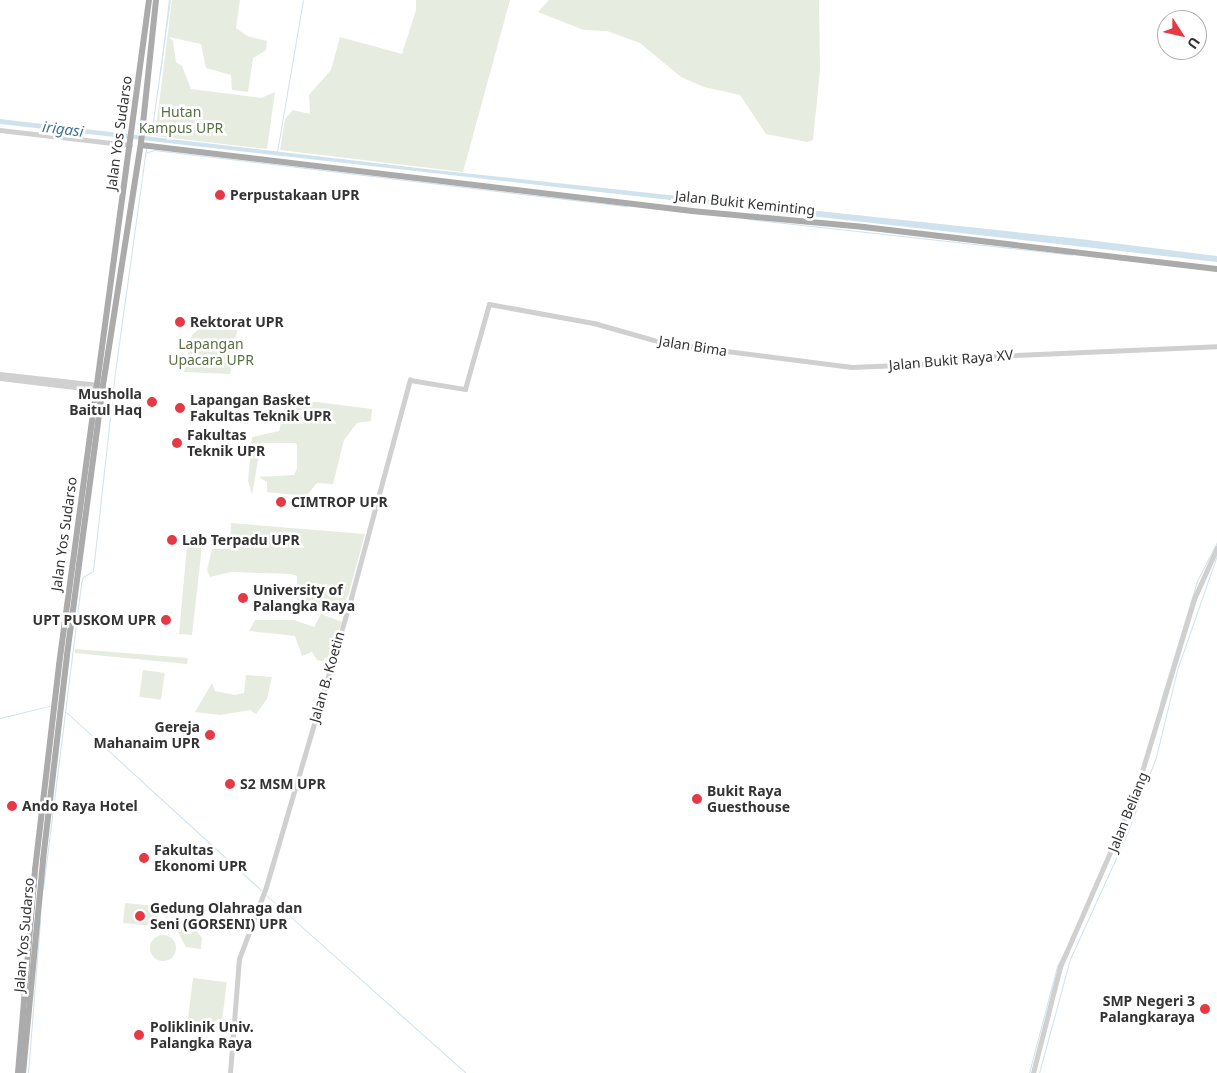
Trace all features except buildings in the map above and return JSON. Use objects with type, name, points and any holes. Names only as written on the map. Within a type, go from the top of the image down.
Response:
[{"type":"main road","name":"Jalan Yos Sudarso","points":[[18,1073],[38,880],[49,810],[85,505],[95,387],[131,143],[149,0]]},
{"type":"main road","name":"Jalan Yos Sudarso","points":[[23,1073],[42,810],[55,704],[129,208],[142,144],[156,0]]},
{"type":"main road","points":[[140,72],[148,72]]},
{"type":"main road","name":"Jalan Bukit Keminting","points":[[142,144],[271,162],[1217,269]]},
{"type":"main road","points":[[122,207],[129,208]]},
{"type":"main road","points":[[42,810],[49,810]]},
{"type":"street","points":[[0,130],[131,143]]},
{"type":"street","name":"Jalan Bima","points":[[410,380],[465,389],[489,304],[598,324],[640,337],[747,354]]},
{"type":"street","name":"Jalan Bukit Raya XV","points":[[747,354],[851,368],[925,364],[947,358],[1217,346]]},
{"type":"street","points":[[0,374],[13,378]]},
{"type":"street","points":[[0,378],[103,388]]},
{"type":"street","name":"Jalan B. Koetin","points":[[230,1073],[239,959],[266,887],[351,598],[410,380]]},
{"type":"street","name":"Jalan Beliang","points":[[1033,1073],[1060,967],[1134,798],[1194,599],[1217,548]]},
{"type":"green space","name":"Hutan Kampus UPR","points":[[172,0],[240,0],[236,28],[247,36],[267,41],[266,50],[253,58],[248,92],[232,90],[231,75],[206,68],[201,44],[169,37],[173,41],[176,62],[182,66],[191,89],[261,98],[275,92],[267,149],[155,136]]},
{"type":"green space","points":[[416,0],[510,0],[463,172],[280,150],[285,119],[293,110],[310,114],[309,95],[331,70],[340,37],[402,54],[416,10]]},
{"type":"green space","points":[[549,0],[819,0],[820,70],[813,140],[807,142],[766,134],[740,95],[704,87],[681,77],[640,43],[607,31],[584,30],[538,12]]},
{"type":"green space","name":"Lapangan Upacara UPR","points":[[199,329],[237,330],[230,374],[184,372],[192,335]]},
{"type":"green space","points":[[317,402],[372,409],[371,421],[357,423],[344,440],[333,484],[317,483],[306,496],[267,492],[267,482],[259,477],[294,475],[297,468],[297,445],[295,443],[261,443],[252,495],[248,481],[252,437],[279,431],[286,403]]},
{"type":"green space","points":[[231,523],[365,534],[349,593],[339,613],[297,600],[297,576],[292,574],[231,572],[210,577],[207,570],[212,549],[230,549]]},
{"type":"green space","points":[[187,546],[202,546],[192,635],[179,634]]},
{"type":"green space","points":[[321,614],[342,622],[326,662],[317,660],[312,652],[302,656],[295,636],[249,631],[255,620],[294,620],[314,627]]},
{"type":"green space","points":[[75,649],[188,658],[187,664],[75,653]]},
{"type":"green space","points":[[143,670],[165,673],[161,700],[139,697]]},
{"type":"green space","points":[[246,675],[272,677],[267,699],[256,714],[250,710],[220,715],[195,712],[212,683],[215,691],[235,695],[244,693]]},
{"type":"green space","name":"Gedung Olahraga dan Seni (GORSENI) UPR","points":[[125,903],[154,906],[153,911],[158,911],[157,921],[152,921],[152,926],[123,923]]},
{"type":"green space","points":[[170,919],[190,922],[202,938],[201,949],[186,947],[178,932],[170,928]]},
{"type":"green space","points":[[163,935],[172,939],[176,948],[172,957],[163,961],[154,957],[150,948],[154,939]]},
{"type":"green space","points":[[193,978],[227,982],[221,1029],[187,1025]]},
{"type":"water","name":"irigasi","points":[[0,119],[435,170],[1080,239],[1217,256],[1217,262],[0,124]]},
{"type":"waterway","points":[[160,74],[169,0]]},
{"type":"waterway","points":[[151,135],[170,0]]},
{"type":"waterway","points":[[277,152],[303,0]]},
{"type":"waterway","points":[[43,889],[81,583],[83,577],[93,571],[115,372],[146,148]]},
{"type":"waterway","points":[[145,153],[154,150],[627,206]]},
{"type":"waterway","points":[[748,219],[1072,255]]},
{"type":"waterway","points":[[1160,703],[1197,581],[1217,542]]},
{"type":"waterway","points":[[1039,1073],[1070,959],[1126,836],[1156,757],[1177,670],[1217,555]]},
{"type":"waterway","points":[[0,718],[53,705]]},
{"type":"waterway","points":[[66,712],[262,891]]},
{"type":"waterway","points":[[1109,849],[1134,791]]},
{"type":"waterway","points":[[265,894],[466,1073]]},
{"type":"waterway","points":[[28,1073],[40,920]]},
{"type":"waterway","points":[[1029,1073],[1057,966],[1068,944]]},
{"type":"place","name":"Perpustakaan UPR","points":[[220,195]]},
{"type":"place","name":"Rektorat UPR","points":[[180,322]]},
{"type":"place","name":"Musholla Baitul Haq","points":[[152,402]]},
{"type":"place","name":"Lapangan Basket Fakultas Teknik UPR","points":[[180,408]]},
{"type":"place","name":"Fakultas Teknik UPR","points":[[177,443]]},
{"type":"place","name":"CIMTROP UPR","points":[[281,502]]},
{"type":"place","name":"Lab Terpadu UPR","points":[[172,540]]},
{"type":"place","name":"University of Palangka Raya","points":[[243,598]]},
{"type":"place","name":"UPT PUSKOM UPR","points":[[166,620]]},
{"type":"place","name":"Gereja Mahanaim UPR","points":[[210,735]]},
{"type":"place","name":"S2 MSM UPR","points":[[230,784]]},
{"type":"place","name":"Bukit Raya Guesthouse","points":[[697,799]]},
{"type":"place","name":"Ando Raya Hotel","points":[[12,806]]},
{"type":"place","name":"Fakultas Ekonomi UPR","points":[[144,858]]},
{"type":"place","name":"Gedung Olahraga dan Seni (GORSENI) UPR","points":[[140,916]]},
{"type":"place","name":"SMP Negeri 3 Palangkaraya","points":[[1205,1009]]},
{"type":"place","name":"Poliklinik Univ. Palangka Raya","points":[[139,1035]]}]
